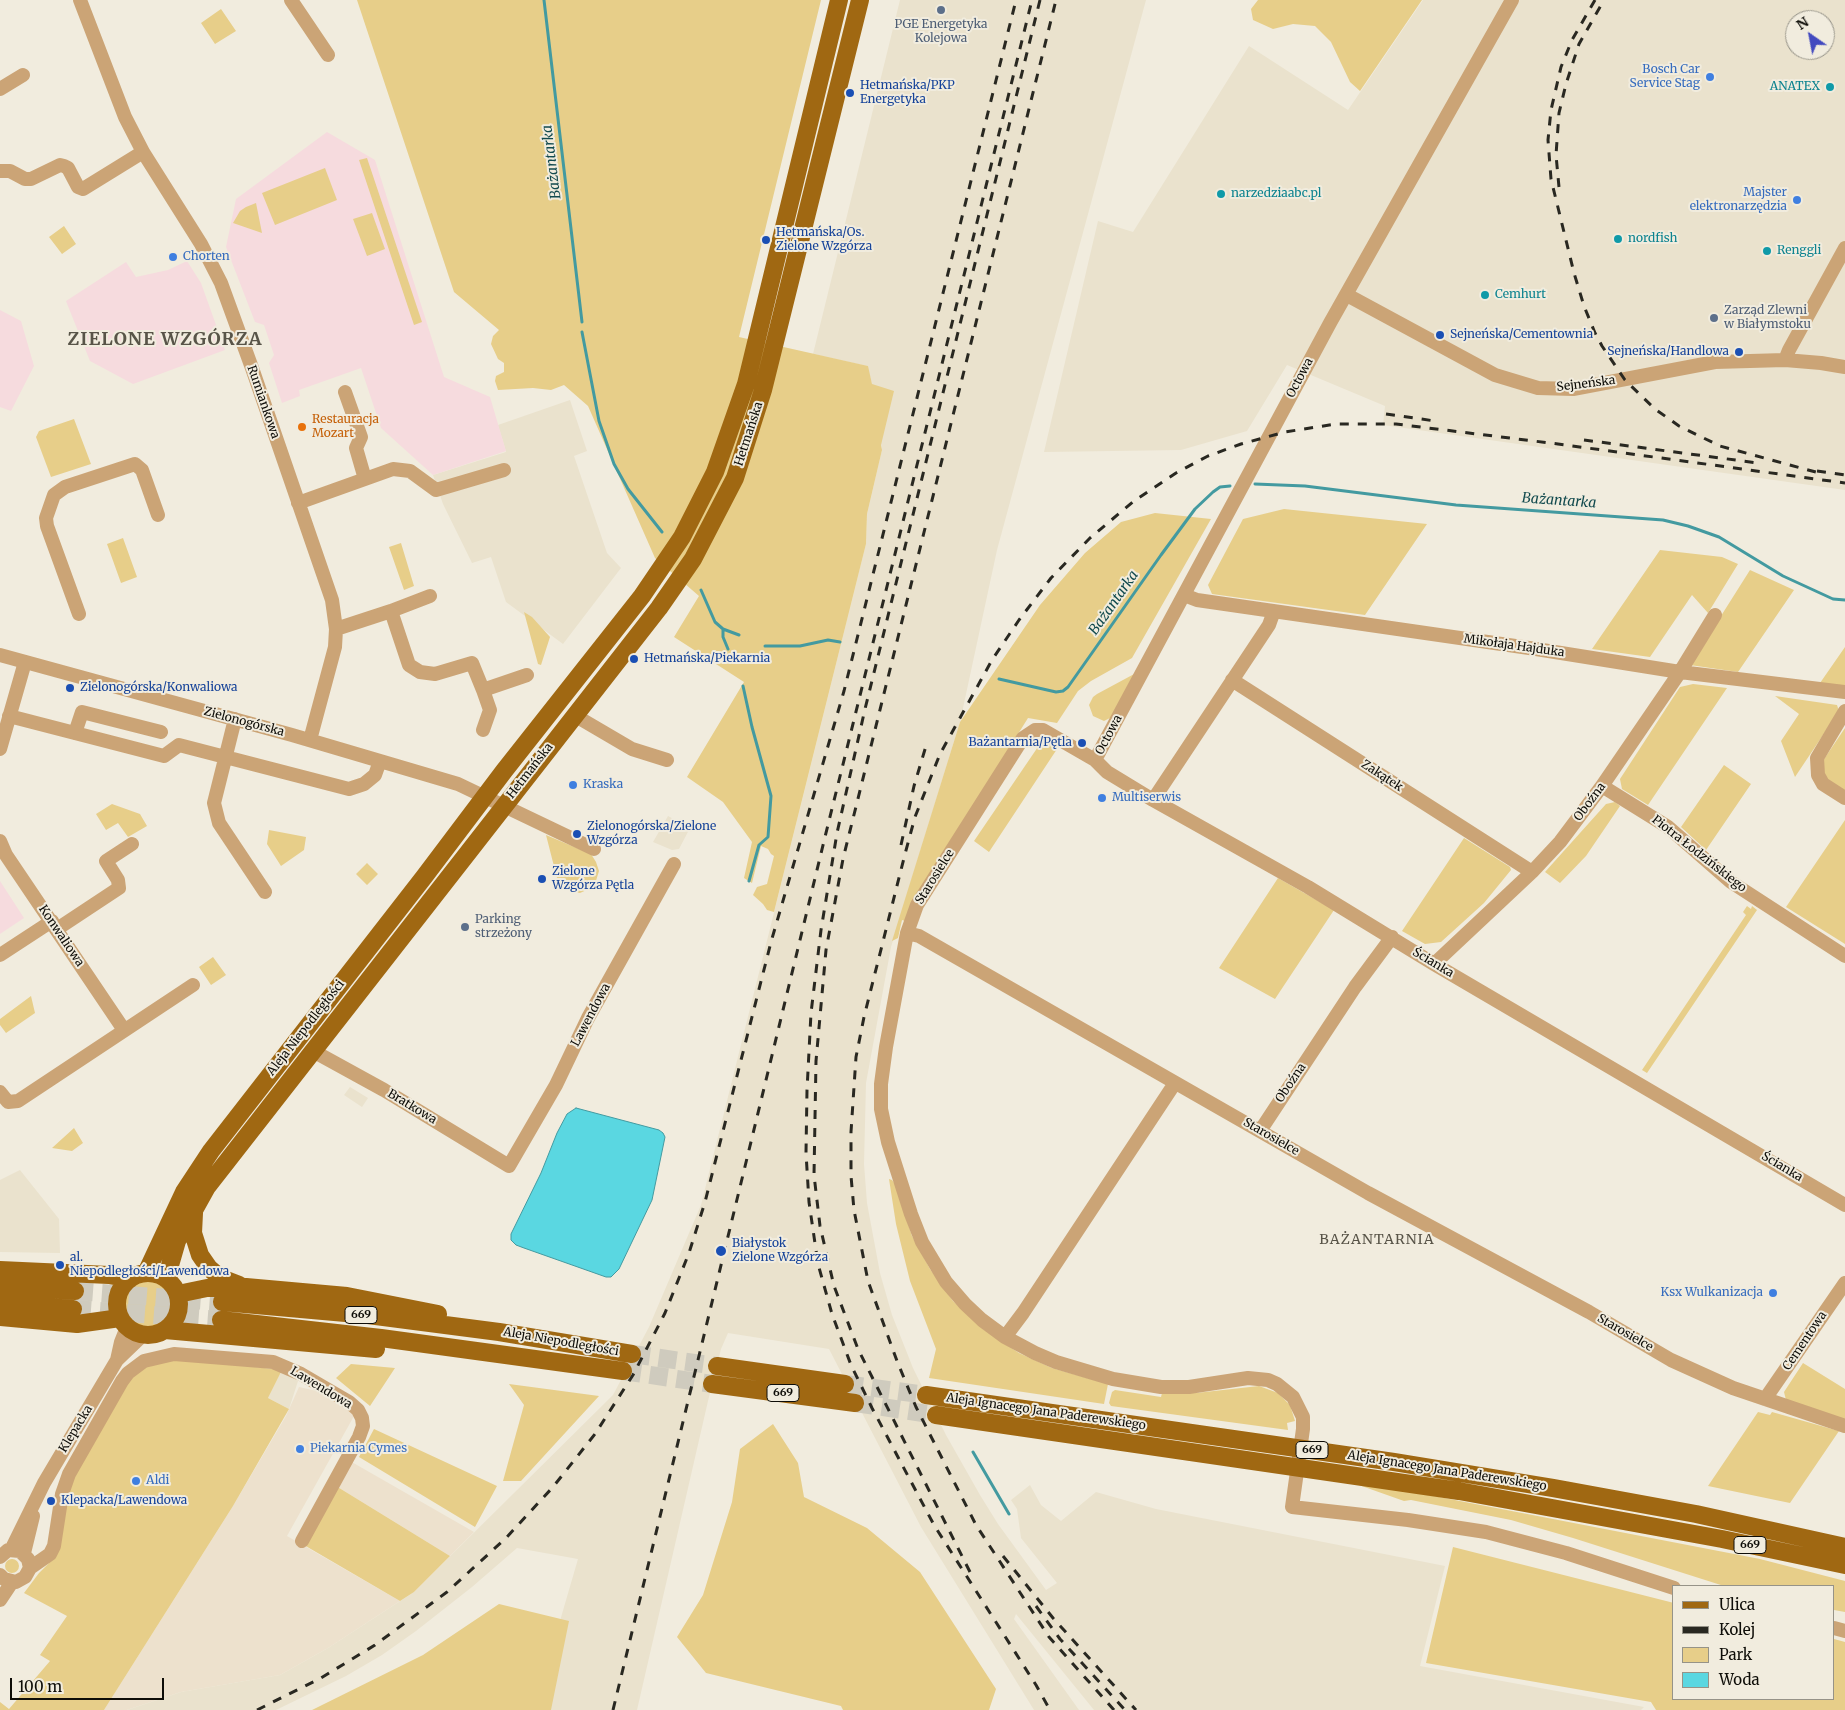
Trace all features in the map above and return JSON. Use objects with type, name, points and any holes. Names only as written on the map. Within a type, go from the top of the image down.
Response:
[{"type":"main road","name":"Hetmańska","points":[[486,796],[642,596],[682,536],[715,472],[746,384],[839,0]]},
{"type":"main road","name":"Hetmańska","points":[[504,805],[659,608],[693,559],[735,478],[765,383],[860,0]]},
{"type":"main road","points":[[642,596],[659,608]]},
{"type":"main road","name":"Aleja Niepodległości","points":[[138,1276],[196,1172],[486,796]]},
{"type":"main road","name":"Aleja Niepodległości","points":[[166,1279],[177,1241],[207,1187],[504,805]]},
{"type":"main road","points":[[195,1206],[193,1219],[196,1246],[205,1263],[216,1274],[226,1280],[246,1287]]},
{"type":"main road","points":[[0,1270],[138,1276],[153,1273],[171,1283],[178,1294],[179,1302],[176,1318],[165,1330],[158,1333],[143,1334],[124,1322],[77,1324],[0,1317]]},
{"type":"main road","points":[[124,1322],[118,1307],[118,1296],[123,1287],[138,1276]]},
{"type":"main road","points":[[0,1286],[75,1291]]},
{"type":"main road","points":[[178,1294],[207,1288],[246,1287],[372,1300],[435,1313],[499,1332]]},
{"type":"main road","points":[[0,1304],[73,1309]]},
{"type":"main road","name":"Aleja Niepodległości","points":[[623,1371],[381,1338],[221,1311],[368,1315],[499,1332],[632,1354]]},
{"type":"main road","points":[[165,1330],[413,1352],[477,1352]]},
{"type":"main road","name":"669","points":[[717,1366],[845,1384]]},
{"type":"main road","name":"669","points":[[712,1384],[855,1403]]},
{"type":"main road","name":"Aleja Ignacego Jana Paderewskiego","points":[[926,1395],[1394,1462],[1553,1488],[1696,1514],[1845,1547]]},
{"type":"main road","name":"Aleja Ignacego Jana Paderewskiego","points":[[936,1415],[1392,1480],[1655,1526],[1845,1565]]},
{"type":"main road","points":[[1696,1514],[1767,1522],[1845,1538]]},
{"type":"main road","points":[[1655,1526],[1722,1547],[1778,1558],[1845,1576]]},
{"type":"street","name":"Rumiankowa","points":[[80,0],[125,117],[143,152],[201,244],[218,277],[252,368],[332,600],[336,629],[335,647],[310,740]]},
{"type":"street","points":[[291,0],[328,55]]},
{"type":"street","name":"Octowa","points":[[1095,760],[1316,350],[1512,0]]},
{"type":"street","points":[[0,89],[23,74]]},
{"type":"street","points":[[0,171],[10,171],[25,179],[31,179],[60,165],[68,168],[78,187],[83,188],[143,152]]},
{"type":"street","points":[[1786,360],[1789,350],[1845,248]]},
{"type":"street","name":"Sejneńska","points":[[1347,295],[1495,375],[1538,388],[1573,389],[1715,362],[1786,360],[1845,367]]},
{"type":"street","points":[[345,392],[361,437],[356,448],[365,479]]},
{"type":"street","points":[[79,614],[47,526],[46,518],[54,496],[65,487],[135,464],[142,470],[158,515]]},
{"type":"street","points":[[298,503],[393,468],[410,471],[436,490],[504,470]]},
{"type":"street","name":"Mikołaja Hajduka","points":[[1184,595],[1197,600],[1274,612],[1536,649],[1680,672],[1845,692]]},
{"type":"street","points":[[336,629],[430,596]]},
{"type":"street","points":[[391,611],[409,665],[420,672],[435,674],[472,663],[490,710],[483,730]]},
{"type":"street","points":[[1153,800],[1268,625],[1274,612]]},
{"type":"street","name":"Oboźna","points":[[1434,964],[1532,872],[1560,842],[1602,786],[1680,672],[1715,615]]},
{"type":"street","name":"Zielonogórska","points":[[0,655],[310,740],[458,784],[504,805]]},
{"type":"street","points":[[0,749],[25,662]]},
{"type":"street","points":[[482,690],[527,675]]},
{"type":"street","name":"Zakątek","points":[[1232,680],[1532,872]]},
{"type":"street","points":[[1845,711],[1816,758],[1818,775],[1824,784],[1845,798]]},
{"type":"street","points":[[75,733],[82,712],[161,732]]},
{"type":"street","points":[[574,715],[632,748],[667,760]]},
{"type":"street","points":[[9,716],[164,756],[179,745],[349,789],[364,784],[375,775],[380,761]]},
{"type":"street","points":[[235,719],[214,803],[219,822],[265,892]]},
{"type":"street","name":"Ścianka","points":[[1023,738],[1035,730],[1043,730],[1095,760],[1107,772],[1153,800],[1308,887],[1434,964],[1845,1204]]},
{"type":"street","name":"Starosielce","points":[[1023,738],[917,905],[907,933],[919,936],[1368,1193],[1589,1312],[1671,1360],[1733,1388],[1845,1426]]},
{"type":"street","name":"Piotra Łodzińskiego","points":[[1602,786],[1668,827],[1731,882],[1845,956]]},
{"type":"street","points":[[504,805],[517,814],[594,849]]},
{"type":"street","name":"Konwaliowa","points":[[0,841],[6,855],[124,1030]]},
{"type":"street","points":[[0,955],[119,888],[118,880],[106,861],[132,844]]},
{"type":"street","name":"Lawendowa","points":[[509,1166],[556,1085],[588,1018],[674,864]]},
{"type":"street","points":[[907,933],[886,1047],[881,1084],[881,1109],[888,1142],[922,1242],[936,1266],[964,1304],[982,1320],[1005,1337],[1035,1353],[1056,1362],[1113,1380],[1162,1387],[1189,1387],[1248,1378],[1268,1380],[1284,1389],[1293,1397],[1303,1417],[1303,1430],[1292,1508],[1408,1520],[1486,1532],[1566,1553],[1672,1587]]},
{"type":"street","name":"Oboźna","points":[[1260,1131],[1355,987],[1392,937]]},
{"type":"street","points":[[0,1092],[8,1102],[18,1101],[193,985]]},
{"type":"street","name":"Bratkowa","points":[[313,1051],[384,1090],[509,1166]]},
{"type":"street","points":[[1005,1337],[1023,1313],[1175,1083]]},
{"type":"street","name":"Cementowa","points":[[1765,1399],[1845,1283]]},
{"type":"street","name":"Klepacka","points":[[117,1360],[124,1322]]},
{"type":"street","name":"Klepacka","points":[[14,1555],[23,1523],[54,1467],[117,1360],[143,1334]]},
{"type":"street","name":"Lawendowa","points":[[6,1578],[21,1580],[25,1577],[14,1555],[50,1554],[54,1546],[62,1494],[69,1474],[122,1381],[136,1365],[154,1357],[174,1354],[273,1362],[301,1374],[349,1402],[358,1410],[363,1426],[359,1438],[302,1541]]},
{"type":"street","points":[[0,1600],[6,1578]]},
{"type":"shaded area","points":[[900,0],[1146,0],[997,550],[960,722],[891,947],[866,1083],[864,1164],[867,1203],[880,1273],[892,1315],[913,1368],[946,1435],[980,1495],[998,1524],[1046,1590],[1057,1583],[1021,1538],[1017,1509],[1011,1500],[1030,1485],[1041,1505],[1061,1521],[1096,1492],[1156,1509],[1445,1566],[1420,1666],[1644,1707],[1641,1710],[1094,1710],[1016,1614],[1014,1619],[1079,1710],[1034,1710],[921,1527],[829,1349],[728,1333],[721,1349],[708,1401],[637,1710],[534,1710],[578,1559],[517,1548],[472,1587],[382,1655],[346,1676],[276,1710],[127,1710],[181,1692],[280,1675],[328,1648],[414,1592],[613,1395],[649,1327],[701,1205],[866,544],[867,514],[882,450],[872,384],[867,366],[813,354]]},
{"type":"shaded area","points":[[1423,0],[1845,0],[1845,490],[1383,425],[1385,406],[1287,365],[1247,431],[1181,450],[1044,452],[1098,221],[1133,232],[1249,46],[1348,110]]},
{"type":"shaded area","points":[[327,132],[375,160],[444,377],[490,397],[506,451],[433,475],[381,428],[361,368],[299,390],[300,396],[282,403],[269,363],[274,355],[264,325],[255,322],[226,247],[236,199]]},
{"type":"shaded area","points":[[187,261],[201,283],[225,350],[133,384],[90,361],[66,301],[126,262],[136,277],[168,270]]},
{"type":"shaded area","points":[[0,310],[21,321],[34,366],[11,411],[0,407]]},
{"type":"shaded area","points":[[570,400],[587,451],[574,456],[607,553],[621,568],[563,644],[506,602],[491,557],[472,563],[443,504],[433,475],[506,452],[498,425]]},
{"type":"shaded area","points":[[668,816],[690,828],[679,849],[672,850],[653,842]]},
{"type":"shaded area","points":[[0,881],[24,918],[0,934]]},
{"type":"shaded area","points":[[350,1087],[368,1098],[362,1107],[344,1095]]},
{"type":"shaded area","points":[[20,1170],[59,1219],[60,1253],[0,1252],[0,1180]]},
{"type":"shaded area","points":[[282,1370],[298,1381],[289,1409],[268,1398]]},
{"type":"shaded area","points":[[299,1387],[321,1392],[352,1410],[354,1416],[287,1536],[400,1601],[328,1648],[280,1675],[181,1692],[127,1710],[104,1710],[233,1506],[286,1416]]},
{"type":"shaded area","points":[[350,1461],[474,1532],[450,1556],[336,1486]]},
{"type":"green space","points":[[357,0],[821,0],[739,337],[868,366],[872,384],[894,391],[867,514],[866,544],[774,912],[767,910],[753,895],[757,887],[767,884],[774,856],[768,849],[761,846],[752,883],[744,878],[752,842],[723,802],[687,777],[744,682],[674,637],[699,596],[655,558],[588,406],[564,385],[551,390],[533,388],[498,390],[495,381],[496,376],[504,372],[504,363],[498,359],[491,344],[493,336],[499,330],[454,292]]},
{"type":"green space","points":[[1258,0],[1422,0],[1360,91],[1350,82],[1331,42],[1315,26],[1293,24],[1273,29],[1253,20],[1251,9]]},
{"type":"green space","points":[[221,9],[236,31],[215,44],[201,23]]},
{"type":"green space","points":[[367,158],[422,322],[414,325],[359,160]]},
{"type":"green space","points":[[325,168],[337,200],[275,225],[262,193]]},
{"type":"green space","points":[[256,203],[262,233],[233,223],[240,211]]},
{"type":"green space","points":[[372,213],[385,249],[367,256],[353,219]]},
{"type":"green space","points":[[64,226],[76,244],[62,254],[49,237]]},
{"type":"green space","points":[[74,419],[91,464],[51,477],[36,437],[39,431]]},
{"type":"green space","points":[[1284,509],[1427,524],[1365,615],[1212,594],[1208,585],[1243,519]]},
{"type":"green space","points":[[1155,513],[1211,519],[1132,658],[1091,681],[1078,691],[1057,723],[1028,718],[913,902],[905,921],[902,920],[898,938],[892,941],[960,722],[1040,605],[1085,553],[1121,522]]},
{"type":"green space","points":[[123,538],[137,577],[121,583],[107,544]]},
{"type":"green space","points":[[401,543],[414,586],[404,590],[389,547]]},
{"type":"green space","points":[[1660,550],[1722,557],[1738,564],[1708,613],[1692,595],[1650,657],[1592,649]]},
{"type":"green space","points":[[1750,570],[1794,590],[1738,672],[1690,665]]},
{"type":"green space","points":[[524,612],[532,617],[550,637],[541,665],[538,664]]},
{"type":"green space","points":[[1845,647],[1845,687],[1820,683]]},
{"type":"green space","points":[[1136,673],[1114,716],[1104,721],[1093,716],[1089,705],[1093,697]]},
{"type":"green space","points":[[1693,684],[1727,688],[1648,805],[1622,789],[1620,779],[1680,687]]},
{"type":"green space","points":[[1775,696],[1837,705],[1839,711],[1795,777],[1781,741],[1799,714]]},
{"type":"green space","points":[[1845,728],[1845,792],[1822,776],[1820,765]]},
{"type":"green space","points":[[1044,738],[1059,746],[989,852],[974,841]]},
{"type":"green space","points":[[1724,765],[1751,784],[1706,850],[1681,827]]},
{"type":"green space","points":[[1615,802],[1620,806],[1586,856],[1560,883],[1545,872],[1606,804]]},
{"type":"green space","points":[[112,804],[140,814],[147,826],[128,837],[118,823],[106,830],[96,814]]},
{"type":"green space","points":[[1845,820],[1845,944],[1786,907]]},
{"type":"green space","points":[[269,830],[306,837],[304,850],[281,866],[267,844]]},
{"type":"green space","points":[[546,835],[591,854],[599,871],[595,884],[591,888],[580,893],[575,892],[563,885],[557,878]]},
{"type":"green space","points":[[1464,838],[1510,867],[1511,870],[1484,903],[1441,942],[1425,944],[1402,931]]},
{"type":"green space","points":[[367,863],[378,874],[367,885],[356,874]]},
{"type":"green space","points":[[1278,878],[1334,910],[1275,999],[1219,968]]},
{"type":"green space","points":[[1747,906],[1751,909],[1752,906],[1757,910],[1647,1073],[1642,1070],[1746,915],[1743,912]]},
{"type":"green space","points":[[213,957],[226,975],[211,985],[199,967]]},
{"type":"green space","points":[[31,996],[35,1013],[6,1033],[0,1025],[0,1019]]},
{"type":"green space","points":[[74,1128],[83,1143],[72,1151],[52,1148]]},
{"type":"green space","points":[[889,1179],[895,1184],[912,1236],[930,1269],[953,1301],[983,1329],[1019,1353],[1052,1368],[1108,1384],[1104,1404],[929,1378],[936,1349],[910,1281],[896,1224]]},
{"type":"green space","points":[[149,1281],[158,1283],[166,1288],[171,1296],[173,1305],[171,1314],[166,1322],[158,1327],[149,1329],[140,1327],[132,1322],[127,1314],[125,1305],[127,1296],[132,1288],[140,1283]]},
{"type":"green space","points":[[175,1358],[282,1370],[268,1398],[289,1409],[233,1506],[104,1710],[0,1710],[0,1702],[9,1709],[50,1661],[40,1655],[67,1616],[24,1593],[49,1563],[73,1475],[125,1384],[139,1368]]},
{"type":"green space","points":[[1803,1363],[1845,1389],[1845,1420],[1786,1400],[1784,1392]]},
{"type":"green space","points":[[351,1364],[395,1368],[370,1406],[336,1378]]},
{"type":"green space","points":[[509,1384],[599,1396],[521,1481],[503,1481],[524,1405]]},
{"type":"green space","points":[[1259,1386],[1278,1393],[1290,1405],[1295,1421],[1287,1423],[1288,1430],[1111,1406],[1109,1403],[1112,1392],[1115,1390],[1161,1397],[1162,1393],[1196,1393]]},
{"type":"green space","points":[[1758,1412],[1770,1415],[1772,1412],[1839,1431],[1790,1503],[1708,1486]]},
{"type":"green space","points":[[773,1424],[798,1463],[804,1497],[867,1528],[920,1572],[996,1689],[989,1710],[843,1710],[841,1706],[706,1673],[677,1637],[703,1595],[732,1502],[740,1449]]},
{"type":"green space","points":[[374,1429],[497,1486],[475,1527],[359,1457]]},
{"type":"green space","points":[[1356,1484],[1434,1496],[1760,1559],[1845,1581],[1845,1612],[1835,1610],[1835,1585],[1721,1585],[1511,1520],[1411,1500],[1404,1501]]},
{"type":"green space","points":[[336,1486],[450,1556],[414,1592],[400,1601],[304,1545]]},
{"type":"green space","points":[[1453,1547],[1672,1602],[1672,1700],[1835,1700],[1835,1639],[1845,1642],[1845,1710],[1656,1710],[1651,1702],[1426,1663]]},
{"type":"green space","points":[[9,1559],[15,1559],[19,1566],[15,1573],[9,1573],[5,1569],[5,1563]]},
{"type":"green space","points":[[499,1604],[569,1621],[551,1710],[312,1710],[423,1655]]},
{"type":"water","points":[[576,1108],[659,1130],[665,1137],[652,1200],[619,1269],[611,1277],[606,1277],[524,1248],[516,1245],[511,1240],[511,1234],[541,1173],[557,1133],[567,1114]]},
{"type":"waterway","name":"Bażantarka","points":[[544,0],[582,322]]},
{"type":"waterway","name":"Bażantarka","points":[[582,332],[599,421],[614,464],[628,489],[662,532]]},
{"type":"waterway","name":"Bażantarka","points":[[1255,484],[1305,486],[1456,505],[1663,520],[1688,526],[1719,537],[1783,576],[1833,599],[1845,600]]},
{"type":"waterway","name":"Bażantarka","points":[[999,679],[1056,692],[1063,691],[1068,687],[1195,509],[1220,487],[1230,486]]},
{"type":"waterway","name":"Bażantarka","points":[[701,590],[715,622],[723,629],[739,635]]},
{"type":"waterway","points":[[723,629],[723,637],[728,649]]},
{"type":"waterway","name":"Bażantarka","points":[[765,646],[800,646],[828,640],[840,642]]},
{"type":"waterway","points":[[743,686],[771,796],[768,837],[759,845],[749,881]]},
{"type":"waterway","points":[[973,1452],[1009,1514]]},
{"type":"tunnel","points":[[75,1291],[222,1302]]},
{"type":"tunnel","points":[[73,1309],[221,1320]]},
{"type":"tunnel","points":[[632,1354],[717,1366]]},
{"type":"tunnel","points":[[623,1371],[712,1384]]},
{"type":"tunnel","points":[[845,1384],[926,1395]]},
{"type":"tunnel","points":[[855,1403],[936,1415]]},
{"type":"railway","points":[[257,1710],[321,1678],[375,1645],[447,1592],[506,1538],[553,1487],[595,1434],[633,1375],[665,1313],[689,1253],[705,1202],[771,942],[844,691],[1016,0]]},
{"type":"railway","points":[[613,1710],[825,837],[1032,0]]},
{"type":"railway","points":[[1040,0],[865,709],[837,833],[821,930],[811,1013],[806,1153],[809,1202],[818,1264],[832,1314],[851,1365],[934,1525],[1050,1710]]},
{"type":"railway","points":[[970,1572],[858,1349],[834,1286],[820,1226],[814,1175],[816,1061],[826,950],[843,859],[1056,0]]},
{"type":"railway","points":[[1595,0],[1572,40],[1561,67],[1551,110],[1548,140],[1551,179],[1574,273],[1595,333],[1625,380],[1655,409],[1679,426],[1720,446],[1823,474]]},
{"type":"railway","points":[[1559,187],[1556,155],[1559,113],[1579,44],[1604,0]]},
{"type":"railway","points":[[1386,414],[1435,421]]},
{"type":"railway","points":[[1114,1710],[1049,1637],[976,1525],[916,1407],[897,1361],[868,1281],[854,1210],[851,1176],[851,1132],[856,1057],[864,1017],[915,817],[940,754],[992,660],[1051,578],[1090,538],[1134,501],[1176,473],[1208,456],[1241,444],[1285,432],[1336,424],[1396,424],[1845,483]]},
{"type":"railway","points":[[1584,440],[1758,463]]},
{"type":"railway","points":[[1817,471],[1845,475]]},
{"type":"railway","points":[[901,845],[914,786],[926,746]]},
{"type":"railway","points":[[1003,1556],[1053,1618],[1136,1710]]},
{"type":"railway","points":[[1036,1606],[1060,1639],[1125,1710]]},
{"type":"place","name":"PGE Energetyka Kolejowa","points":[[941,10]]},
{"type":"place","name":"Bosch Car Service Stag","points":[[1710,77]]},
{"type":"place","name":"ANATEX","points":[[1830,87]]},
{"type":"place","name":"Hetmańska/PKP Energetyka","points":[[850,93]]},
{"type":"place","name":"narzedziaabc.pl","points":[[1221,194]]},
{"type":"place","name":"Majster elektronarzędzia","points":[[1797,200]]},
{"type":"place","name":"nordfish","points":[[1618,239]]},
{"type":"place","name":"Hetmańska/Os. Zielone Wzgórza","points":[[766,240]]},
{"type":"place","name":"Renggli","points":[[1767,251]]},
{"type":"place","name":"Chorten","points":[[173,257]]},
{"type":"place","name":"Cemhurt","points":[[1485,295]]},
{"type":"place","name":"Zarząd Zlewni w Białymstoku","points":[[1714,318]]},
{"type":"place","name":"Sejneńska/Cementownia","points":[[1440,335]]},
{"type":"place","name":"Sejneńska/Handlowa","points":[[1739,352]]},
{"type":"place","name":"Restauracja Mozart","points":[[302,427]]},
{"type":"place","name":"Hetmańska/Piekarnia","points":[[634,659]]},
{"type":"place","name":"Zielonogórska/Konwaliowa","points":[[70,688]]},
{"type":"place","name":"Bażantarnia/Pętla","points":[[1082,743]]},
{"type":"place","name":"Kraska","points":[[573,785]]},
{"type":"place","name":"Multiserwis","points":[[1102,798]]},
{"type":"place","name":"Zielonogórska/Zielone Wzgórza","points":[[577,834]]},
{"type":"place","name":"Zielone Wzgórza Pętla","points":[[542,879]]},
{"type":"place","name":"Parking strzeżony","points":[[465,927]]},
{"type":"place","name":"Białystok Zielone Wzgórza","points":[[721,1251]]},
{"type":"place","name":"al. Niepodległości/Lawendowa","points":[[60,1265]]},
{"type":"place","name":"Ksx Wulkanizacja","points":[[1773,1293]]},
{"type":"place","name":"Piekarnia Cymes","points":[[300,1449]]},
{"type":"place","name":"Aldi","points":[[136,1481]]},
{"type":"place","name":"Klepacka/Lawendowa","points":[[51,1501]]},
{"type":"district","name":"ZIELONE WZGÓRZA","points":[[165,340]]},
{"type":"district","name":"BAŻANTARNIA","points":[[1377,1240]]}]
